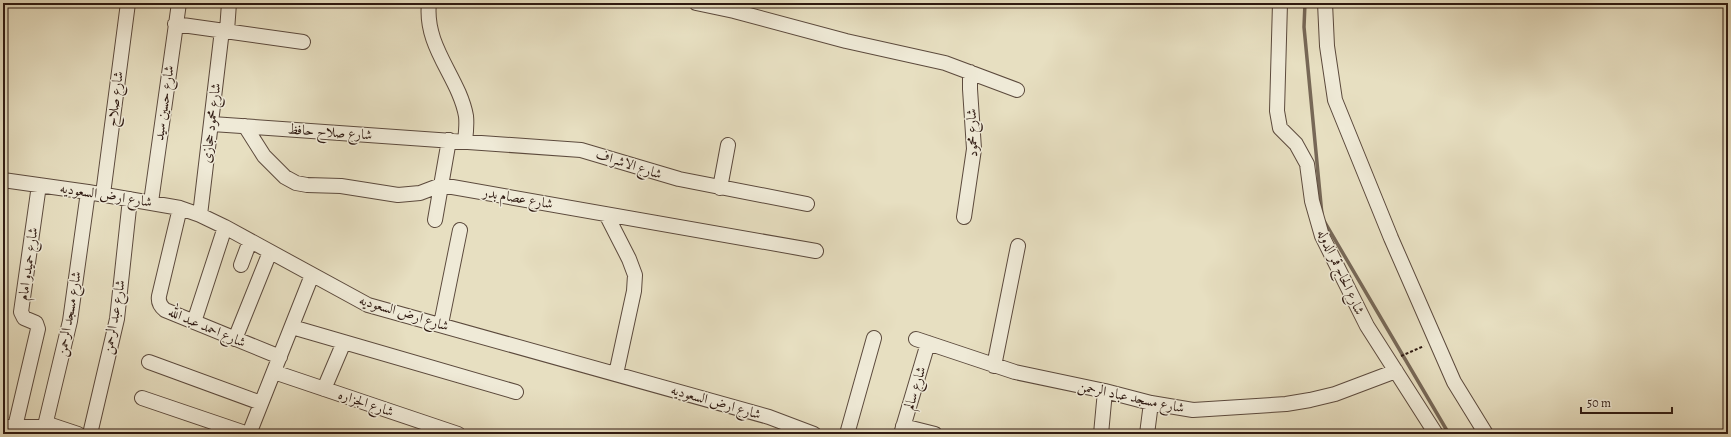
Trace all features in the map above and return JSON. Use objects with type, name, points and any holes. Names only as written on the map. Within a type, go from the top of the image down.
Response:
[{"type":"street","name":"شارع صلاح","points":[[103,194],[128,3]]},
{"type":"street","name":"شارع حسين سيد","points":[[151,202],[178,3]]},
{"type":"street","name":"شارع محمود حجازى","points":[[200,215],[230,3]]},
{"type":"street","points":[[429,3],[430,29],[437,50],[463,105],[467,129],[465,141]]},
{"type":"street","points":[[696,3],[734,11],[846,41],[945,63],[1017,90]]},
{"type":"street","name":"شارع الحاج قمر الدوله","points":[[1280,3],[1277,111],[1280,128],[1296,144],[1307,164],[1312,200],[1322,236],[1367,326],[1436,434]]},
{"type":"street","points":[[1325,3],[1327,46],[1335,100],[1391,238],[1454,382],[1486,434]]},
{"type":"street","points":[[175,24],[304,42]]},
{"type":"street","name":"شارع محمود","points":[[964,217],[974,149],[970,72]]},
{"type":"street","name":"شارع صلاح حافظ","points":[[212,124],[449,140]]},
{"type":"street","points":[[245,126],[264,156],[285,177],[296,183],[307,186],[342,186],[398,195],[420,193],[441,185]]},
{"type":"street","points":[[435,220],[449,140]]},
{"type":"street","name":"شارع الاشراف","points":[[449,140],[581,150],[606,156],[658,174],[720,188],[807,204]]},
{"type":"street","points":[[720,188],[728,145]]},
{"type":"street","name":"شارع ارض السعوديه","points":[[3,180],[103,194],[180,208],[200,215],[225,227],[368,304],[769,417],[805,432]]},
{"type":"street","name":"شارع حميدو امام","points":[[9,427],[38,329],[36,323],[24,318],[21,312],[39,185]]},
{"type":"street","name":"شارع عصام بدر","points":[[441,185],[816,251]]},
{"type":"street","name":"شارع مسجد الرحمن","points":[[44,428],[70,322],[88,192]]},
{"type":"street","name":"شارع عبد الرحمن","points":[[90,434],[117,319],[130,199]]},
{"type":"street","name":"شارع احمد عبد الله","points":[[180,208],[159,300],[162,307],[165,310],[280,357]]},
{"type":"street","points":[[606,214],[629,258],[635,275],[634,291],[616,374]]},
{"type":"street","points":[[194,322],[225,227]]},
{"type":"street","points":[[441,324],[460,230]]},
{"type":"street","points":[[242,265],[250,241]]},
{"type":"street","points":[[994,366],[1018,246]]},
{"type":"street","points":[[235,339],[270,252]]},
{"type":"street","points":[[142,398],[248,434],[262,403],[312,275]]},
{"type":"street","points":[[292,327],[516,392]]},
{"type":"street","points":[[847,434],[874,338]]},
{"type":"street","name":"شارع مسجد عباد الرحمن","points":[[922,341],[994,366],[1036,377],[1105,391],[1151,403],[1193,410],[1286,404],[1310,400],[1335,394],[1396,371]]},
{"type":"street","name":"شارع سالم","points":[[902,430],[922,341]]},
{"type":"street","points":[[324,389],[344,342]]},
{"type":"street","points":[[150,362],[262,403]]},
{"type":"street","name":"شارع الجزاره","points":[[274,372],[458,434]]},
{"type":"street","points":[[1101,434],[1105,391]]},
{"type":"street","points":[[1147,434],[1151,403]]},
{"type":"street","points":[[9,427],[44,428],[78,434]]},
{"type":"street","points":[[902,430],[934,434]]},
{"type":"path","points":[[1400,357],[1412,351]]},
{"type":"waterway","points":[[1305,3],[1304,27],[1322,215]]},
{"type":"waterway","points":[[1324,221],[1449,434]]}]
